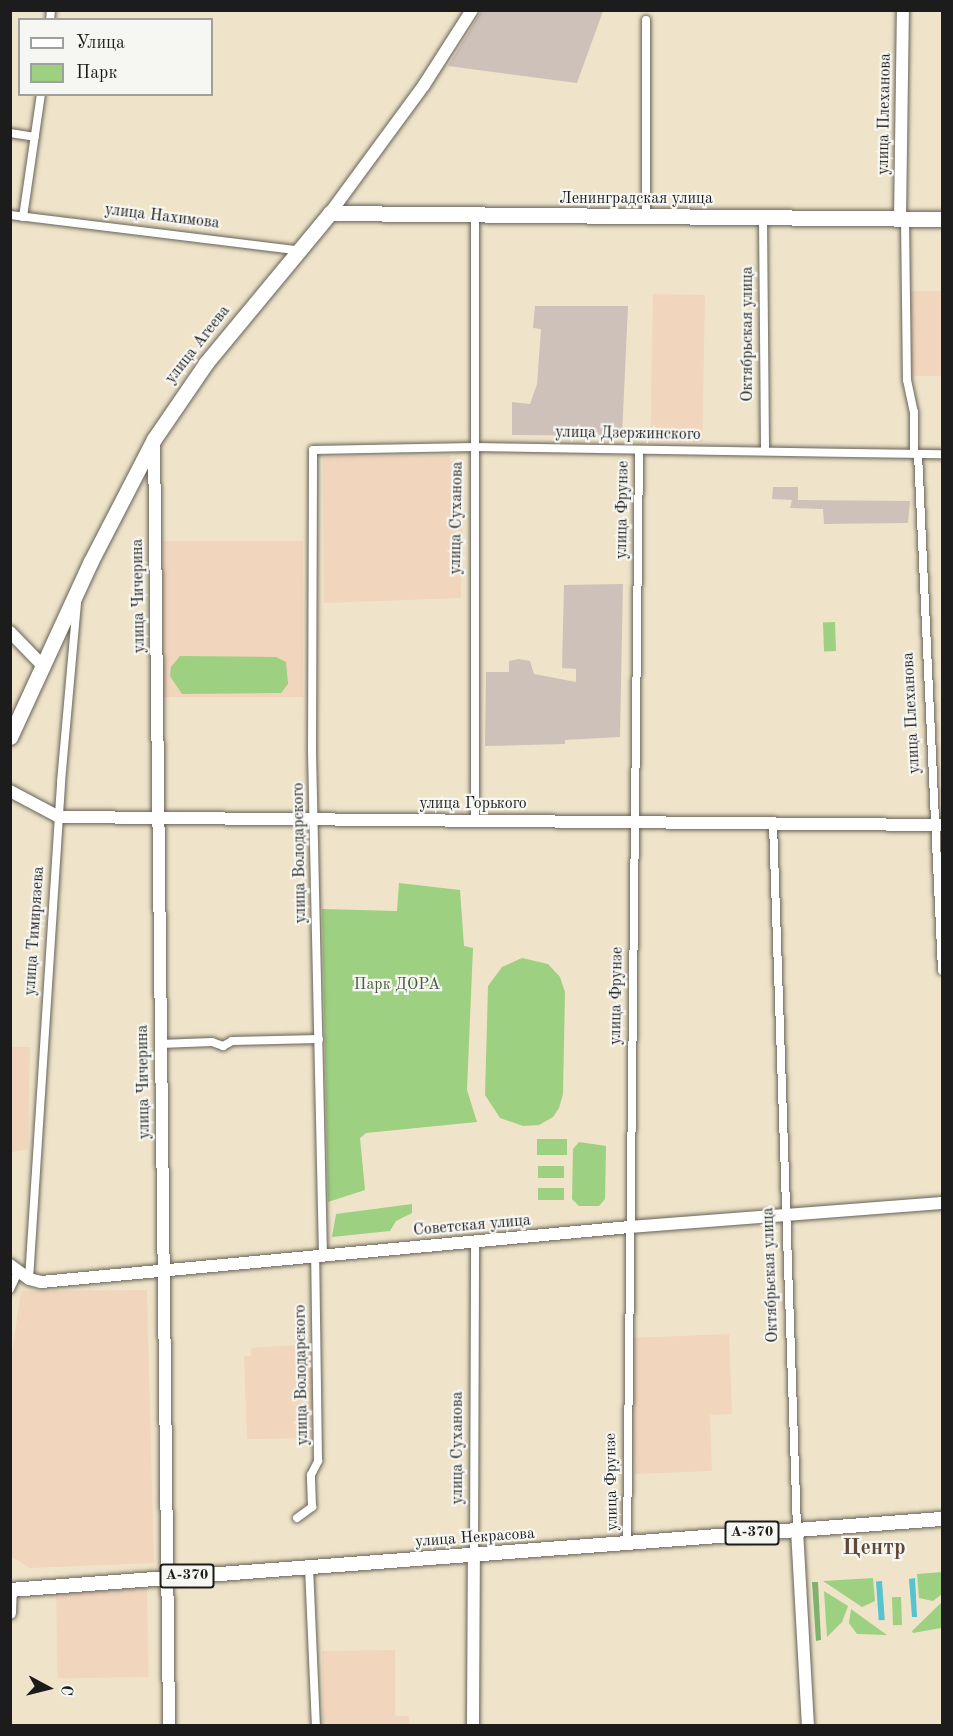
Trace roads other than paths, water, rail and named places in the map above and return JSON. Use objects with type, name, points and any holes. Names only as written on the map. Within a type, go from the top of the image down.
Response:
[{"type":"highway","name":"Ленинградская улица","points":[[330,213],[942,219]]},
{"type":"highway","name":"улица Агеева","points":[[10,737],[44,667],[79,586],[154,438],[206,363],[297,250],[330,213]]},
{"type":"main road","name":"улица Агеева","points":[[330,213],[424,85],[472,10]]},
{"type":"main road","name":"улица Плеханова","points":[[903,10],[903,219]]},
{"type":"main road","name":"улица Чичерина","points":[[154,438],[169,1725]]},
{"type":"main road","points":[[10,632],[44,667]]},
{"type":"main road","name":"улица Горького","points":[[10,791],[59,817],[938,825]]},
{"type":"main road","name":"Советская улица","points":[[19,1272],[41,1282],[629,1227],[942,1203]]},
{"type":"main road","name":"улица Некрасова","points":[[11,1590],[942,1519]]},
{"type":"main road","name":"Октябрьская улица","points":[[797,1530],[808,1725]]},
{"type":"main road","name":"улица Суханова","points":[[473,1725],[474,1555]]},
{"type":"main road","points":[[10,1613],[11,1590]]},
{"type":"street","points":[[646,20],[646,216]]},
{"type":"street","points":[[23,217],[41,96]]},
{"type":"street","points":[[10,133],[35,137]]},
{"type":"street","name":"улица Нахимова","points":[[10,215],[297,250]]},
{"type":"street","name":"улица Суханова","points":[[475,821],[476,216]]},
{"type":"street","name":"Октябрьская улица","points":[[763,218],[765,450]]},
{"type":"street","name":"улица Плеханова","points":[[903,219],[907,380],[914,412],[938,825],[942,970]]},
{"type":"street","name":"улица Дзержинского","points":[[313,450],[474,447],[942,454]]},
{"type":"street","name":"улица Володарского","points":[[297,1518],[312,1507],[311,1475],[318,1461],[319,1039],[314,819],[313,450]]},
{"type":"street","name":"улица Фрунзе","points":[[627,1543],[627,1345],[639,450]]},
{"type":"street","name":"улица Тимирязева","points":[[19,1272],[79,586]]},
{"type":"street","name":"Октябрьская улица","points":[[773,824],[797,1530]]},
{"type":"street","points":[[160,1044],[212,1042],[223,1046],[232,1041],[319,1039]]},
{"type":"street","name":"улица Суханова","points":[[474,1555],[475,1242]]},
{"type":"street","points":[[10,1289],[19,1272]]},
{"type":"street","points":[[309,1567],[316,1725]]},
{"type":"water","points":[[915,1578],[917,1617],[912,1617],[909,1579]]},
{"type":"water","points":[[876,1581],[882,1581],[885,1620],[879,1620]]},
{"type":"district","name":"Центр","points":[[874,1549]]},
{"type":"park label","name":"Парк ДОРА","points":[[397,985]]}]
